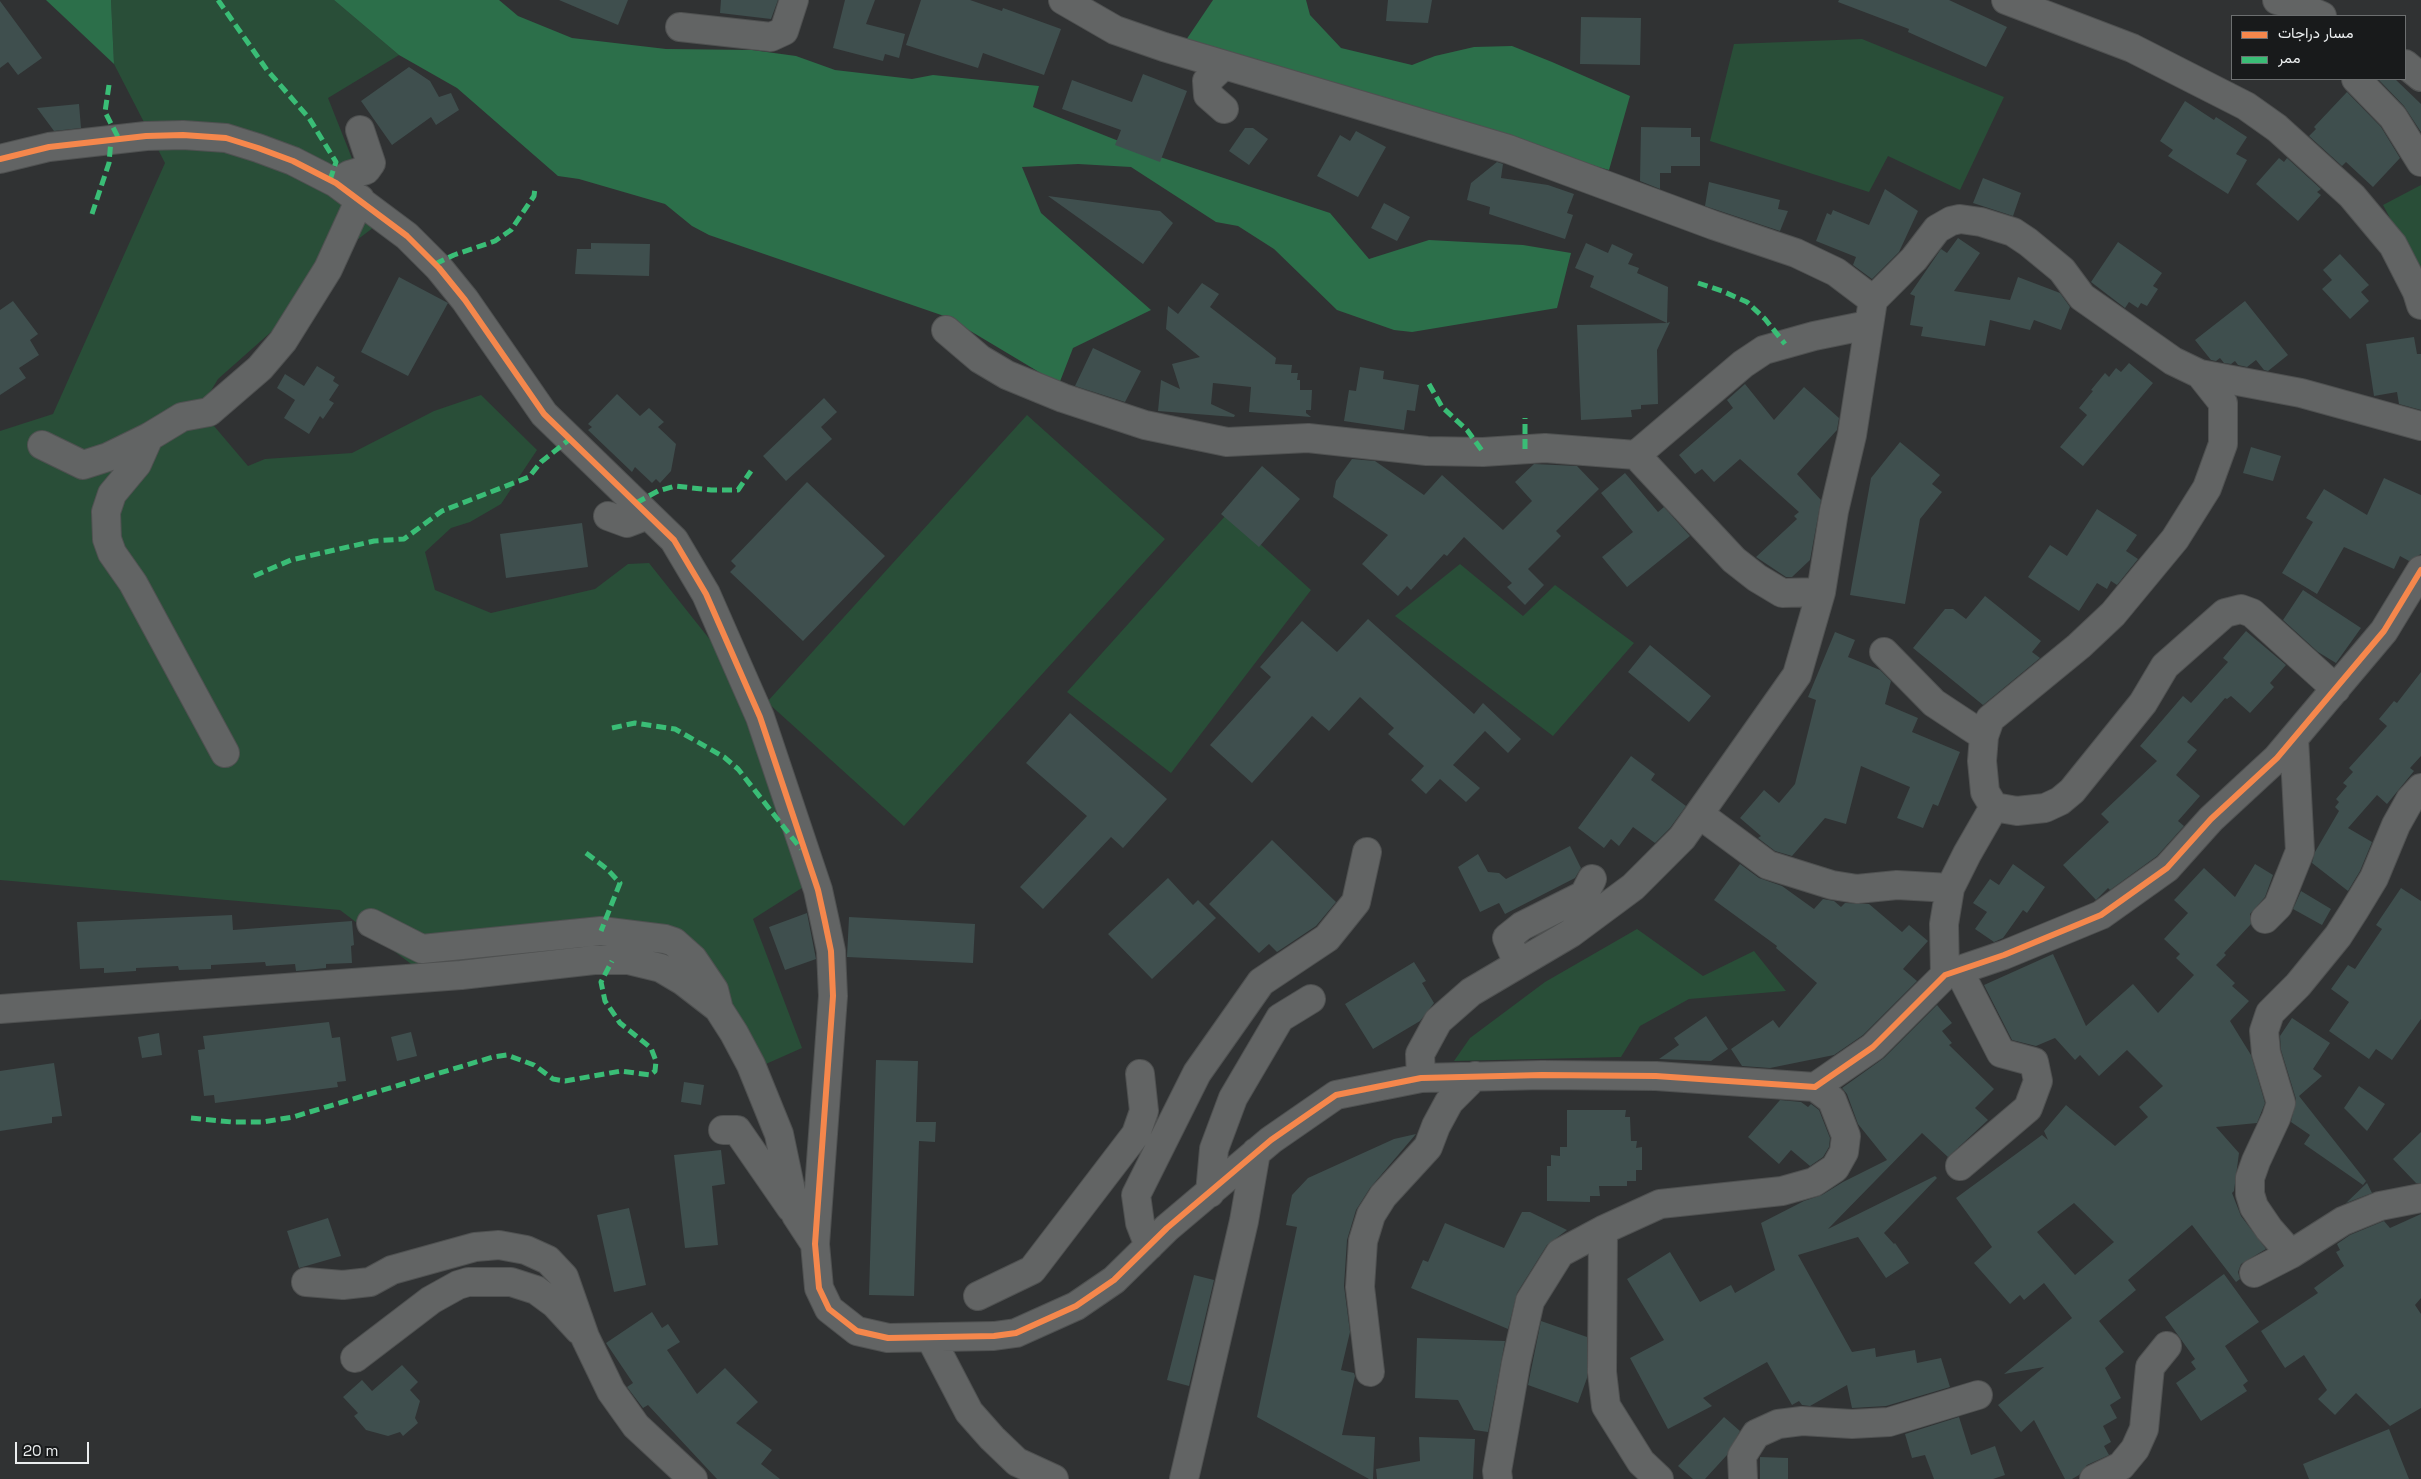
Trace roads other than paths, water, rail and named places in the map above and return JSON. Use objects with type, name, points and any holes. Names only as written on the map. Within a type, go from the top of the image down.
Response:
[{"type":"street","points":[[680,27],[771,37],[784,31],[794,0]]},
{"type":"street","points":[[1063,0],[1115,30],[1224,66],[1499,146],[1713,224],[1796,252],[1836,272],[1871,312],[1852,435],[1834,511],[1821,592],[1797,676],[1682,838],[1633,887],[1571,933],[1471,992],[1438,1021],[1420,1054],[1421,1078]]},
{"type":"street","points":[[2006,0],[2132,48],[2246,106],[2277,128],[2352,196],[2393,245],[2417,292],[2421,306]]},
{"type":"street","points":[[2406,65],[2421,77]]},
{"type":"street","points":[[1224,66],[1207,82],[1208,95],[1224,109]]},
{"type":"street","points":[[2357,80],[2393,117],[2421,162]]},
{"type":"street","points":[[336,183],[366,170],[371,163],[360,130]]},
{"type":"street","points":[[0,159],[58,146],[146,136],[183,135],[226,138],[293,161],[336,183],[360,199],[407,236],[439,268],[465,300],[544,414],[674,540],[706,594],[760,717],[818,890],[830,951],[833,996],[815,1244],[819,1288],[829,1309],[857,1331],[888,1338],[931,1339],[994,1336],[1016,1332],[1076,1306],[1114,1280],[1149,1246],[1256,1152],[1336,1095],[1421,1078],[1475,1076],[1656,1076],[1815,1087],[1832,1100],[1846,1136],[1844,1152],[1835,1168],[1814,1182],[1782,1192],[1660,1204],[1603,1230],[1560,1253],[1530,1301],[1514,1373],[1497,1471],[1498,1479]]},
{"type":"street","points":[[42,446],[83,465],[108,457],[149,438],[182,417],[209,412],[260,368],[283,341],[328,269],[360,199]]},
{"type":"street","points":[[1636,455],[1743,364],[1764,350],[1814,336],[1871,312],[1937,229],[1951,221],[1960,219],[1981,222],[2013,232],[2062,270],[2082,297],[2173,361],[2200,374],[2300,392],[2421,426]]},
{"type":"street","points":[[946,330],[987,363],[1007,375],[1063,398],[1144,425],[1227,442],[1308,438],[1427,452],[1483,452],[1545,448],[1636,455],[1734,560],[1758,578],[1782,593],[1821,592]]},
{"type":"street","points":[[1994,807],[1985,792],[1982,760],[1984,736],[1990,719],[2079,646],[2113,614],[2175,539],[2207,488],[2223,444],[2224,419],[2223,403],[2200,374]]},
{"type":"street","points":[[149,438],[137,464],[112,494],[106,512],[107,539],[112,553],[132,583],[225,753]]},
{"type":"street","points":[[608,516],[627,524],[648,515]]},
{"type":"street","points":[[1815,1087],[1874,1047],[1952,973],[2102,915],[2167,868],[2211,819],[2278,758],[2384,631],[2421,570]]},
{"type":"street","points":[[1994,807],[2026,810],[2045,808],[2060,801],[2072,791],[2143,703],[2164,666],[2224,613],[2241,609],[2252,614],[2336,689]]},
{"type":"street","points":[[1884,652],[1934,702],[1984,736]]},
{"type":"street","points":[[2264,919],[2278,906],[2300,851],[2294,738]]},
{"type":"street","points":[[2291,1254],[2269,1229],[2254,1207],[2250,1194],[2250,1178],[2281,1103],[2266,1053],[2264,1031],[2270,1013],[2298,985],[2338,936],[2374,878],[2406,808],[2421,788]]},
{"type":"street","points":[[1960,1166],[2028,1108],[2038,1081],[2034,1062],[2001,1053],[1952,973],[1944,924],[1950,888],[1966,854],[1994,807]]},
{"type":"street","points":[[1699,814],[1768,865],[1832,885],[1857,889],[1904,885],[1950,888]]},
{"type":"street","points":[[1149,1246],[1140,1222],[1136,1195],[1197,1073],[1261,982],[1327,938],[1356,902],[1367,852]]},
{"type":"street","points":[[1518,964],[1507,938],[1522,926],[1584,895],[1592,879]]},
{"type":"street","points":[[371,923],[422,949],[601,931],[665,939],[674,942],[693,958],[714,990],[718,1008],[751,1065],[779,1134],[796,1216]]},
{"type":"street","points":[[0,1009],[442,977],[594,960],[628,960],[661,968],[683,981],[718,1008]]},
{"type":"street","points":[[1210,1193],[1214,1149],[1233,1098],[1280,1018],[1311,999]]},
{"type":"street","points":[[978,1296],[1032,1270],[1136,1134],[1144,1111],[1140,1074]]},
{"type":"street","points":[[1370,1372],[1360,1287],[1363,1241],[1371,1215],[1382,1196],[1428,1147],[1436,1126],[1449,1102],[1475,1076]]},
{"type":"street","points":[[723,1130],[738,1130],[815,1244]]},
{"type":"street","points":[[1184,1479],[1244,1221],[1256,1152]]},
{"type":"street","points":[[2254,1273],[2291,1254],[2343,1222],[2380,1206],[2421,1198]]},
{"type":"street","points":[[1603,1230],[1602,1372],[1606,1406],[1641,1462],[1659,1479]]},
{"type":"street","points":[[306,1282],[343,1285],[370,1282],[392,1270],[475,1247],[499,1245],[526,1250],[548,1260],[564,1277],[585,1337],[610,1391],[636,1426],[693,1479]]},
{"type":"street","points":[[356,1358],[431,1300],[468,1282],[511,1282],[536,1290],[562,1311],[585,1337]]},
{"type":"street","points":[[931,1339],[969,1412],[1017,1462],[1054,1479]]},
{"type":"street","points":[[2094,1479],[2122,1466],[2135,1449],[2144,1429],[2150,1367],[2166,1346]]},
{"type":"street","points":[[1743,1479],[1742,1456],[1756,1434],[1778,1424],[1802,1421],[1852,1424],[1889,1422],[1978,1394]]}]
